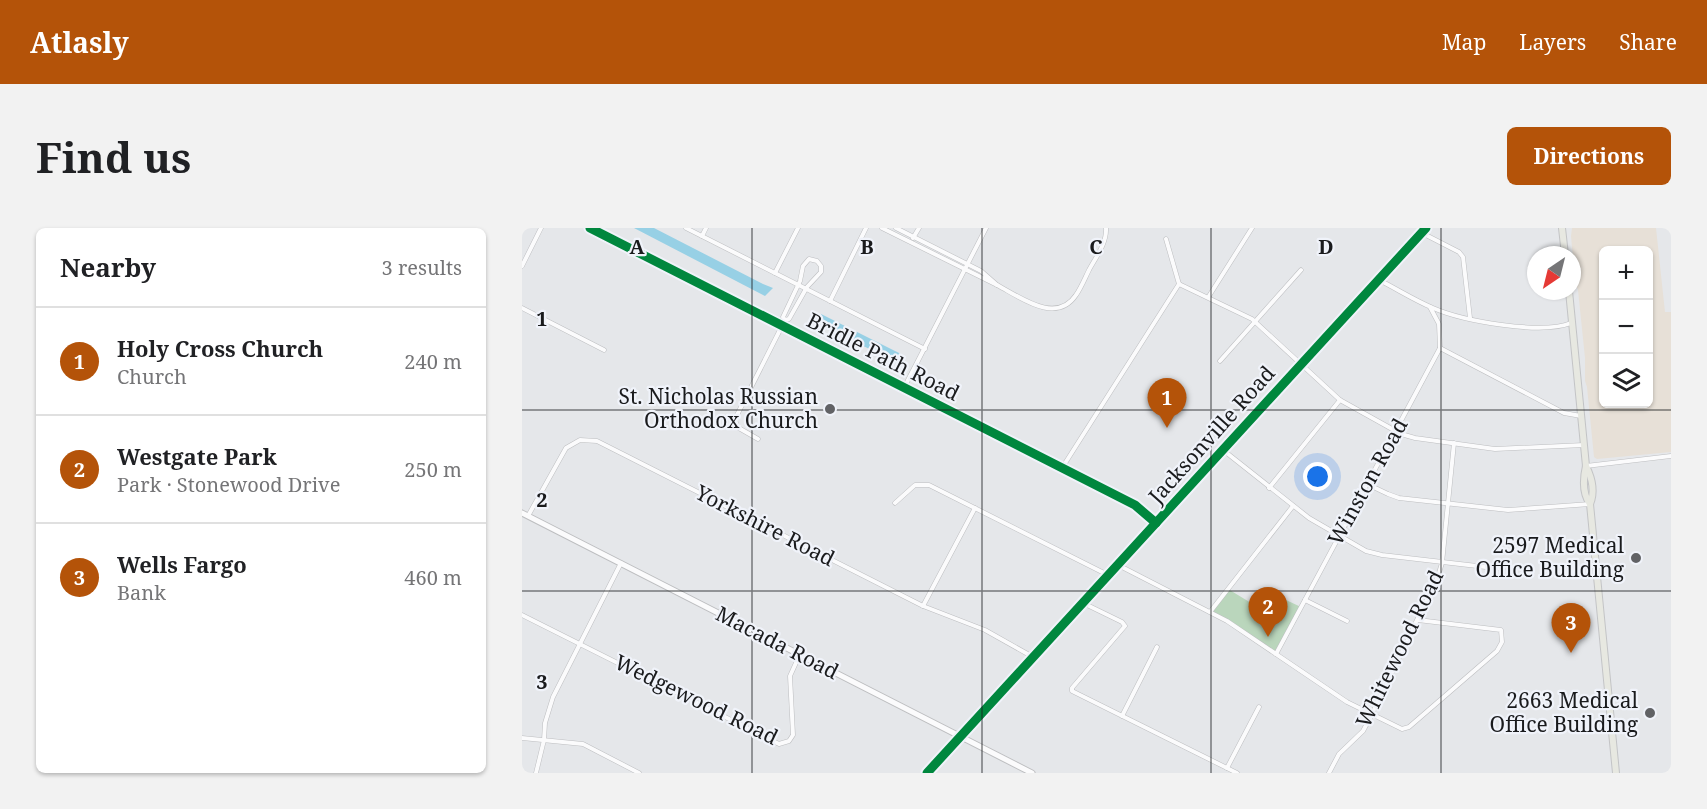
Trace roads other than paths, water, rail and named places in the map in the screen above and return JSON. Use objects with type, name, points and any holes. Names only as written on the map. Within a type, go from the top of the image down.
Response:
[{"type":"main road","points":[[1562,228],[1564,246]]},
{"type":"main road","points":[[1570,300],[1586,466],[1583,476],[1585,498],[1590,504],[1616,773]]},
{"type":"street","points":[[522,266],[541,228]]},
{"type":"street","name":"Bridle Path Road","points":[[590,228],[1135,505],[1156,523]]},
{"type":"street","points":[[686,228],[925,349]]},
{"type":"street","points":[[702,236],[706,228]]},
{"type":"street","points":[[775,273],[798,228]]},
{"type":"street","points":[[830,301],[866,228]]},
{"type":"street","points":[[882,228],[1041,308],[1053,309],[1064,305],[1076,295],[1105,239],[1106,228]]},
{"type":"street","points":[[896,228],[988,275],[997,285]]},
{"type":"street","points":[[911,243],[919,228]]},
{"type":"street","points":[[904,388],[987,228]]},
{"type":"street","points":[[1209,296],[1252,228]]},
{"type":"street","points":[[1424,230],[1461,253],[1470,318]]},
{"type":"street","name":"Jacksonville Road","points":[[927,773],[1424,230]]},
{"type":"street","points":[[1062,468],[1179,284],[1166,238]]},
{"type":"street","points":[[758,439],[737,427],[734,421],[785,320],[789,319],[806,289],[821,272],[821,266],[817,261],[811,259],[805,262],[798,285],[783,317],[785,320]]},
{"type":"street","points":[[1220,361],[1301,270]]},
{"type":"street","points":[[1379,280],[1431,307],[1492,323],[1532,327],[1564,326],[1571,323]]},
{"type":"street","points":[[1179,284],[1209,296],[1255,321],[1340,400],[1396,432],[1415,438],[1507,449],[1584,445]]},
{"type":"street","points":[[1431,307],[1439,324],[1440,348],[1564,413],[1581,416]]},
{"type":"street","points":[[522,308],[604,350]]},
{"type":"street","name":"Winston Road","points":[[1276,654],[1440,348]]},
{"type":"street","points":[[1269,488],[1340,400]]},
{"type":"street","name":"Yorkshire Road","points":[[528,516],[566,448],[576,441],[591,439],[923,606],[985,630],[1033,657]]},
{"type":"street","name":"Whitewood Road","points":[[1329,773],[1339,754],[1363,730],[1371,716],[1418,620],[1442,562],[1454,443]]},
{"type":"street","points":[[1223,450],[1293,506],[1338,536],[1377,554],[1503,569]]},
{"type":"street","points":[[1586,466],[1671,456]]},
{"type":"street","points":[[1367,484],[1394,496],[1514,510],[1590,504]]},
{"type":"street","points":[[896,503],[915,485],[929,485],[1108,576]]},
{"type":"street","points":[[1210,612],[1293,506]]},
{"type":"street","points":[[923,606],[975,508]]},
{"type":"street","name":"Macada Road","points":[[522,513],[1032,773]]},
{"type":"street","points":[[536,773],[544,740],[545,723],[553,697],[621,563]]},
{"type":"street","points":[[1118,565],[1227,621],[1371,716],[1398,729],[1409,728],[1497,651],[1502,642],[1501,630],[1418,620]]},
{"type":"street","points":[[1305,600],[1347,621]]},
{"type":"street","points":[[1083,603],[1122,622],[1125,626],[1072,688],[1072,691],[1237,773]]},
{"type":"street","name":"Wedgewood Road","points":[[522,615],[771,741],[782,744],[789,741],[793,735],[790,676],[800,654]]},
{"type":"street","points":[[1122,716],[1156,647]]},
{"type":"street","points":[[1227,768],[1259,707]]},
{"type":"street","points":[[522,738],[583,744],[639,773]]},
{"type":"water","points":[[634,228],[654,228],[773,288],[765,296]]},
{"type":"water","points":[[821,314],[901,354],[900,362],[897,363],[814,321]]},
{"type":"place","name":"St. Nicholas Russian Orthodox Church","points":[[830,409]]},
{"type":"place","name":"Holy Cross Church","points":[[1167,428]]},
{"type":"place","name":"2597 Medical Office Building","points":[[1636,558]]},
{"type":"place","name":"Westgate Park","points":[[1268,637]]},
{"type":"place","name":"Wells Fargo","points":[[1571,653]]},
{"type":"place","name":"2663 Medical Office Building","points":[[1650,713]]}]
